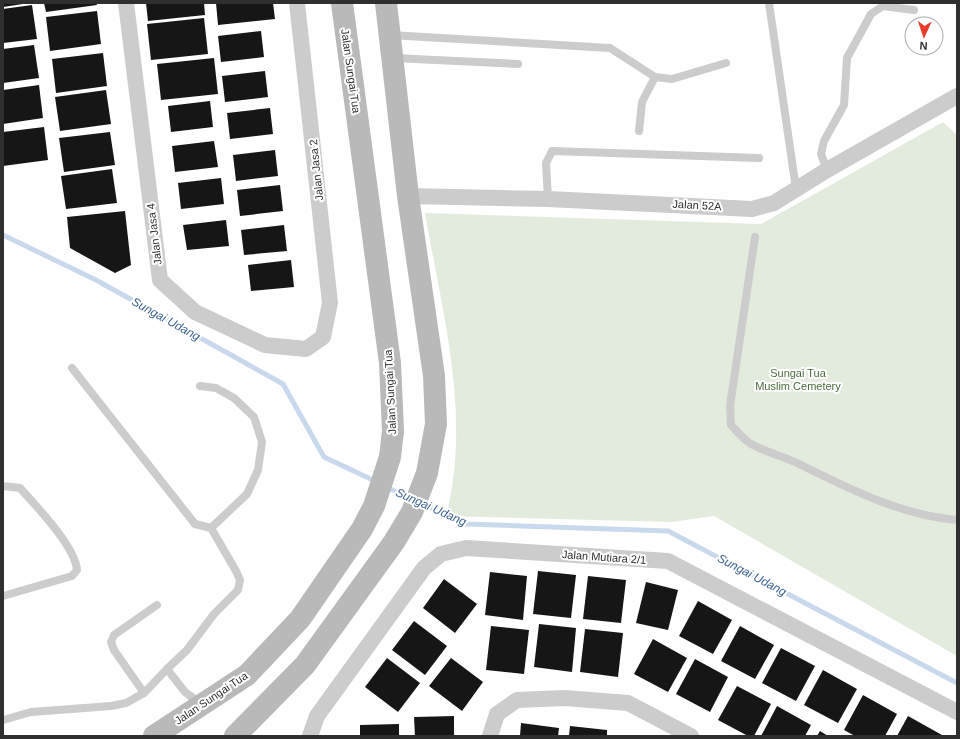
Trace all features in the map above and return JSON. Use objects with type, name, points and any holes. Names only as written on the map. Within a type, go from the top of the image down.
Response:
[{"type":"main road","name":"Jalan Sungai Tua","points":[[154,736],[247,675],[300,619],[362,529],[374,506],[390,457],[393,430],[390,363],[342,3]]},
{"type":"main road","points":[[236,736],[304,665],[394,542],[412,512],[427,473],[436,424],[434,376],[408,196],[386,3]]},
{"type":"street","name":"Jalan Jasa 4","points":[[126,3],[160,280],[195,312],[266,345],[306,349],[323,337]]},
{"type":"street","name":"Jalan Jasa 2","points":[[297,3],[330,303],[323,337]]},
{"type":"street","name":"Jalan 52A","points":[[408,196],[548,199],[752,209],[774,203],[827,170],[957,96]]},
{"type":"street","name":"Jalan Mutiara 2/1","points":[[310,736],[317,716],[424,568],[441,554],[466,548],[668,561],[957,712]]},
{"type":"street","points":[[490,736],[497,714],[517,700],[565,698],[628,703],[691,736]]},
{"type":"lane","points":[[769,3],[796,189]]},
{"type":"lane","points":[[827,170],[821,154],[824,141],[844,105],[847,58],[871,14],[883,6],[914,10]]},
{"type":"lane","points":[[389,35],[610,48],[655,77],[672,79],[726,62]]},
{"type":"lane","points":[[392,58],[518,64]]},
{"type":"lane","points":[[639,131],[642,102],[655,77]]},
{"type":"lane","points":[[548,199],[546,163],[552,151],[759,158]]},
{"type":"lane","points":[[755,237],[730,406],[731,425],[750,444],[790,460],[874,499],[902,510],[935,518],[957,520]]},
{"type":"lane","points":[[3,720],[31,712],[111,706],[126,703],[144,693],[187,650],[214,614],[238,590],[240,580],[211,528],[195,524],[72,368]]},
{"type":"lane","points":[[200,386],[216,388],[234,398],[254,417],[262,442],[258,470],[247,494],[211,528]]},
{"type":"lane","points":[[3,486],[20,488],[50,522],[77,562],[77,570],[72,576],[3,596]]},
{"type":"lane","points":[[144,693],[114,650],[111,642],[114,635],[157,605]]},
{"type":"lane","points":[[168,669],[186,692],[202,705]]},
{"type":"green space","name":"Sungai Tua Muslim Cemetery","points":[[943,122],[957,135],[957,656],[714,516],[672,522],[446,516],[453,478],[456,440],[455,402],[452,364],[446,326],[425,213],[761,224]]},
{"type":"building","points":[[3,3],[23,3],[23,4],[3,7]]},
{"type":"building","points":[[44,3],[96,3],[97,5],[46,12]]},
{"type":"building","points":[[146,3],[204,3],[205,15],[148,21]]},
{"type":"building","points":[[216,3],[273,3],[275,19],[218,25]]},
{"type":"building","points":[[32,5],[37,39],[3,43],[3,9]]},
{"type":"building","points":[[97,11],[101,44],[50,51],[46,17]]},
{"type":"building","points":[[204,18],[208,54],[151,60],[147,24]]},
{"type":"building","points":[[261,31],[264,57],[221,62],[218,36]]},
{"type":"building","points":[[34,45],[39,78],[3,83],[3,49]]},
{"type":"building","points":[[103,53],[107,86],[56,93],[52,59]]},
{"type":"building","points":[[214,58],[218,94],[161,100],[157,64]]},
{"type":"building","points":[[265,71],[268,97],[225,102],[222,76]]},
{"type":"building","points":[[39,85],[43,118],[3,124],[3,90]]},
{"type":"building","points":[[106,90],[111,124],[60,131],[55,97]]},
{"type":"building","points":[[210,101],[213,127],[171,132],[168,106]]},
{"type":"building","points":[[270,108],[273,134],[230,139],[227,113]]},
{"type":"building","points":[[44,127],[48,160],[3,166],[3,132]]},
{"type":"building","points":[[110,132],[115,165],[64,172],[59,138]]},
{"type":"building","points":[[214,141],[218,167],[175,172],[172,146]]},
{"type":"building","points":[[275,150],[278,176],[236,181],[233,155]]},
{"type":"building","points":[[112,169],[117,203],[66,209],[61,176]]},
{"type":"building","points":[[221,178],[224,204],[181,209],[178,183]]},
{"type":"building","points":[[280,185],[283,211],[240,216],[237,190]]},
{"type":"building","points":[[125,211],[131,265],[115,273],[70,248],[67,217]]},
{"type":"building","points":[[226,220],[229,246],[187,250],[183,225]]},
{"type":"building","points":[[284,225],[287,251],[244,255],[241,230]]},
{"type":"building","points":[[291,260],[294,287],[251,291],[248,265]]},
{"type":"building","points":[[538,571],[576,575],[571,618],[533,614]]},
{"type":"building","points":[[490,572],[527,576],[523,620],[485,615]]},
{"type":"building","points":[[588,576],[626,580],[621,623],[583,619]]},
{"type":"building","points":[[444,579],[477,604],[455,633],[423,608]]},
{"type":"building","points":[[646,582],[678,590],[668,630],[636,623]]},
{"type":"building","points":[[698,601],[732,620],[713,654],[679,636]]},
{"type":"building","points":[[414,621],[447,646],[425,675],[392,650]]},
{"type":"building","points":[[539,624],[576,628],[572,672],[534,667]]},
{"type":"building","points":[[491,626],[529,630],[524,674],[486,670]]},
{"type":"building","points":[[740,626],[774,645],[755,679],[721,661]]},
{"type":"building","points":[[585,629],[623,633],[618,677],[580,672]]},
{"type":"building","points":[[653,639],[687,658],[668,692],[634,674]]},
{"type":"building","points":[[781,648],[815,666],[796,701],[762,683]]},
{"type":"building","points":[[387,658],[420,683],[398,712],[365,687]]},
{"type":"building","points":[[451,658],[483,682],[462,711],[429,686]]},
{"type":"building","points":[[695,659],[728,677],[710,712],[676,694]]},
{"type":"building","points":[[823,670],[857,689],[838,723],[804,705]]},
{"type":"building","points":[[737,686],[771,704],[754,736],[748,736],[718,720]]},
{"type":"building","points":[[863,695],[897,714],[885,736],[855,736],[844,730]]},
{"type":"building","points":[[777,706],[811,725],[805,736],[761,736]]},
{"type":"building","points":[[454,716],[454,736],[415,736],[414,717]]},
{"type":"building","points":[[908,716],[942,735],[897,736]]},
{"type":"building","points":[[521,723],[559,728],[558,736],[520,736]]},
{"type":"building","points":[[399,724],[399,736],[360,736],[360,725]]},
{"type":"building","points":[[570,726],[607,730],[607,736],[569,736]]},
{"type":"building","points":[[820,731],[828,736],[817,736]]},
{"type":"waterway","name":"Sungai Udang","points":[[3,235],[96,280],[283,384],[324,457],[377,482]]},
{"type":"waterway","name":"Sungai Udang","points":[[386,487],[412,499]]},
{"type":"waterway","name":"Sungai Udang","points":[[421,503],[466,524],[668,531],[957,683]]}]
